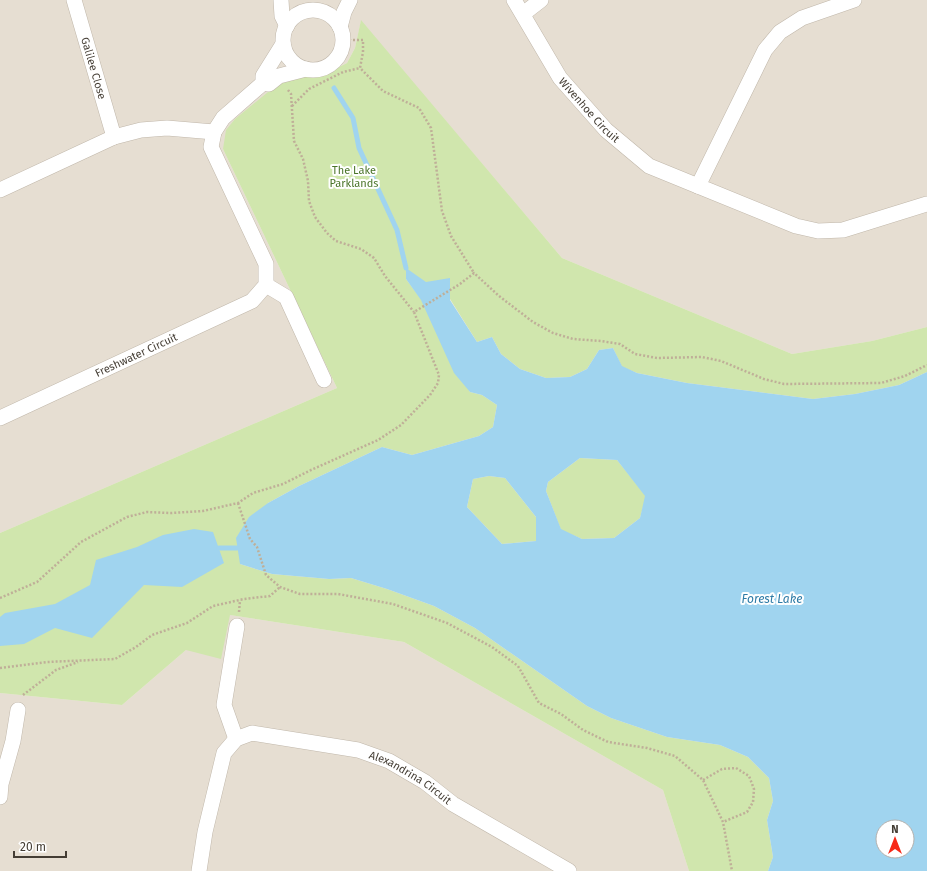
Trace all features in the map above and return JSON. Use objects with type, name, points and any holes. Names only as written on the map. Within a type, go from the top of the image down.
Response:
[{"type":"street","name":"Galilee Close","points":[[74,0],[114,137]]},
{"type":"street","points":[[280,0],[282,16],[287,26]]},
{"type":"street","points":[[345,31],[320,5],[299,14],[292,19],[284,34],[283,44],[286,53],[298,66],[314,70],[331,65],[341,52],[343,35],[345,31],[344,12],[350,0]]},
{"type":"street","name":"Wivenhoe Circuit","points":[[514,0],[560,78],[606,130],[649,166],[796,226],[818,231],[843,230],[927,204]]},
{"type":"street","points":[[523,14],[541,0]]},
{"type":"street","points":[[698,186],[765,50],[780,32],[802,18],[854,0]]},
{"type":"street","points":[[283,44],[263,76],[263,83],[223,118],[214,132],[211,147],[266,264],[266,285],[286,298],[324,380]]},
{"type":"street","points":[[263,83],[269,84],[279,76],[306,69]]},
{"type":"street","points":[[0,190],[114,137],[141,130],[167,128],[214,132]]},
{"type":"street","name":"Freshwater Circuit","points":[[0,418],[252,301],[266,285]]},
{"type":"street","points":[[199,871],[205,832],[224,753],[236,739],[224,704],[237,626]]},
{"type":"street","points":[[0,797],[1,784],[13,741],[18,710]]},
{"type":"street","name":"Alexandrina Circuit","points":[[236,739],[252,733],[358,750],[389,761],[425,782],[453,804],[569,871]]},
{"type":"path","points":[[345,31],[350,40],[363,40],[363,52],[360,68]]},
{"type":"path","points":[[292,106],[309,89],[343,72],[360,68]]},
{"type":"path","points":[[360,68],[383,91],[419,108],[431,128],[442,211],[451,236],[474,273],[533,322],[553,333],[573,339],[620,344],[635,354],[657,358],[702,357],[721,361],[764,379],[784,384],[881,383],[905,376],[926,364]]},
{"type":"path","points":[[0,598],[37,582],[81,542],[127,517],[147,512],[171,513],[202,511],[238,503],[253,493],[283,484],[378,440],[401,425],[430,395],[438,384],[439,375],[414,312],[385,276],[374,258],[361,249],[336,241],[327,233],[315,217],[309,201],[308,181],[304,159],[294,141],[291,94],[279,76]]},
{"type":"path","points":[[414,312],[460,284],[474,273]]},
{"type":"path","points":[[238,503],[250,539],[257,547],[266,575],[280,587],[300,594],[338,594],[393,604],[447,623],[492,647],[518,666],[539,703],[562,714],[582,730],[608,742],[647,748],[675,756],[703,780],[723,822],[732,871]]},
{"type":"path","points":[[0,668],[47,662],[115,659],[152,636],[187,622],[213,606],[244,599],[270,596],[280,587]]},
{"type":"path","points":[[18,710],[22,695],[56,670],[66,665],[82,661]]},
{"type":"path","points":[[703,780],[722,769],[736,768],[748,776],[754,788],[753,802],[747,812],[723,822]]},
{"type":"shaded area","points":[[0,0],[927,0],[927,327],[872,341],[792,354],[562,258],[361,21],[355,48],[347,63],[323,75],[300,76],[223,149],[337,388],[0,533]]},
{"type":"shaded area","points":[[230,615],[404,642],[663,790],[689,871],[0,871],[0,693],[122,705],[186,650]]},
{"type":"green space","name":"The Lake Parklands","points":[[361,20],[562,258],[792,354],[872,341],[927,327],[927,372],[899,385],[855,394],[813,399],[687,383],[637,373],[622,367],[613,348],[599,350],[587,369],[570,377],[546,378],[520,369],[501,354],[492,337],[477,342],[450,299],[426,282],[406,279],[421,299],[470,392],[482,395],[497,405],[493,427],[479,436],[412,455],[382,447],[299,486],[268,503],[240,564],[272,574],[329,579],[351,578],[434,606],[475,628],[587,706],[611,718],[667,737],[720,745],[748,757],[769,778],[773,801],[767,820],[773,857],[768,871],[689,871],[663,790],[404,642],[230,615],[221,659],[186,650],[122,705],[0,693],[0,533],[337,388],[223,149],[226,130],[235,119],[279,83],[300,76],[323,75],[347,63],[355,48]]},
{"type":"green space","points":[[580,458],[617,460],[646,496],[640,518],[614,538],[582,539],[561,530],[546,491],[548,482]]},
{"type":"green space","points":[[489,476],[505,478],[536,517],[536,541],[502,544],[467,507],[473,479]]},
{"type":"water","name":"Forest Lake","points":[[406,268],[426,282],[450,278],[450,300],[477,342],[492,337],[501,354],[520,369],[546,378],[570,377],[587,369],[599,350],[613,348],[622,366],[637,373],[687,383],[813,399],[855,394],[899,385],[927,372],[927,871],[768,871],[773,857],[767,820],[773,801],[769,778],[748,757],[720,745],[667,737],[611,718],[587,706],[475,628],[434,606],[351,578],[329,579],[272,574],[240,564],[236,538],[249,517],[268,503],[299,486],[382,447],[412,455],[479,436],[493,427],[497,405],[482,395],[470,392],[454,373],[421,300],[406,279]],"holes":[[[580,458],[617,460],[645,496],[640,518],[614,538],[582,539],[561,529],[546,491],[548,482]],[[489,476],[505,478],[536,517],[536,541],[502,544],[467,507],[473,479]]]},
{"type":"water","points":[[194,529],[213,532],[224,563],[182,587],[144,585],[92,638],[55,628],[24,644],[0,646],[0,617],[5,613],[55,604],[90,585],[96,560],[137,547],[163,535]]},
{"type":"waterway","points":[[334,88],[353,118],[359,148],[397,230],[406,268]]},
{"type":"waterway","points":[[219,548],[237,548]]}]
